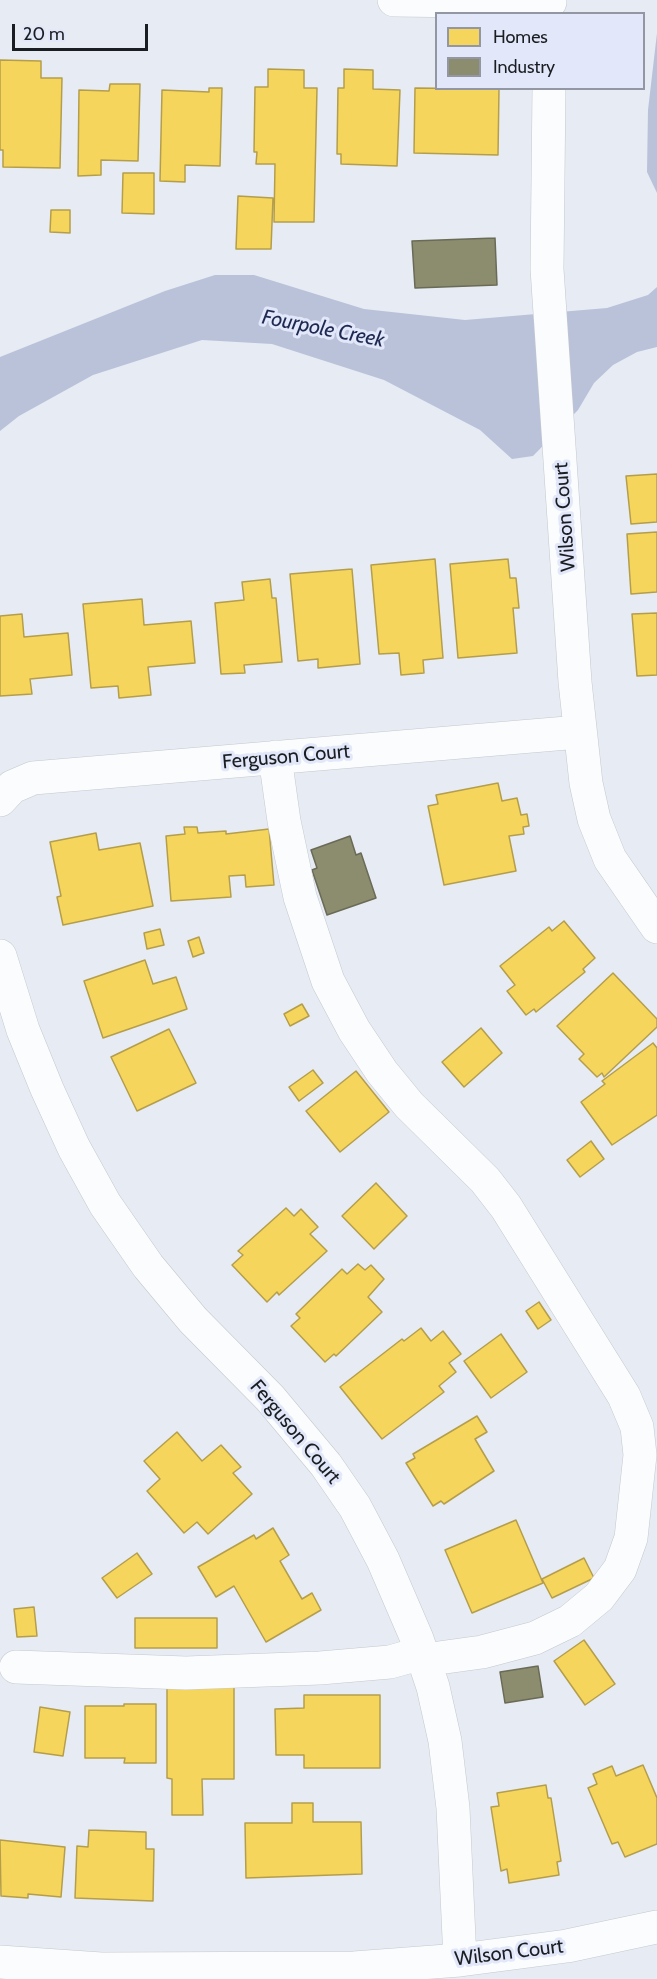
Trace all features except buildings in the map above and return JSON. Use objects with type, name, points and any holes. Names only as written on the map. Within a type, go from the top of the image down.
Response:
[{"type":"street","points":[[394,0],[550,5]]},
{"type":"street","name":"Wilson Court","points":[[549,90],[547,269],[564,486],[579,732],[586,783],[598,829],[610,859],[657,927]]},
{"type":"street","name":"Ferguson Court","points":[[0,800],[12,787],[33,778],[579,732]]},
{"type":"street","points":[[16,1667],[186,1673],[320,1668],[482,1652],[535,1638],[570,1621],[599,1597],[620,1569],[631,1538],[640,1455],[637,1426],[624,1396],[506,1207],[485,1180],[409,1105],[382,1072],[354,1030],[328,981],[303,909],[284,821],[275,758]]},
{"type":"street","name":"Ferguson Court","points":[[0,956],[22,1030],[74,1148],[105,1204],[148,1266],[193,1320],[270,1398],[326,1465],[355,1507],[383,1560],[423,1657],[446,1741],[453,1808],[460,1960]]},
{"type":"street","name":"Wilson Court","points":[[0,1962],[72,1969],[354,1968],[460,1960],[567,1946],[657,1927]]},
{"type":"water","points":[[657,33],[657,193],[647,172],[648,110]]},
{"type":"water","name":"Fourpole Creek","points":[[215,275],[254,275],[364,309],[465,320],[607,308],[648,295],[657,287],[657,347],[637,352],[613,365],[594,383],[578,410],[533,456],[512,459],[480,430],[384,380],[272,344],[202,340],[93,375],[19,416],[0,431],[0,357],[165,291]]}]
